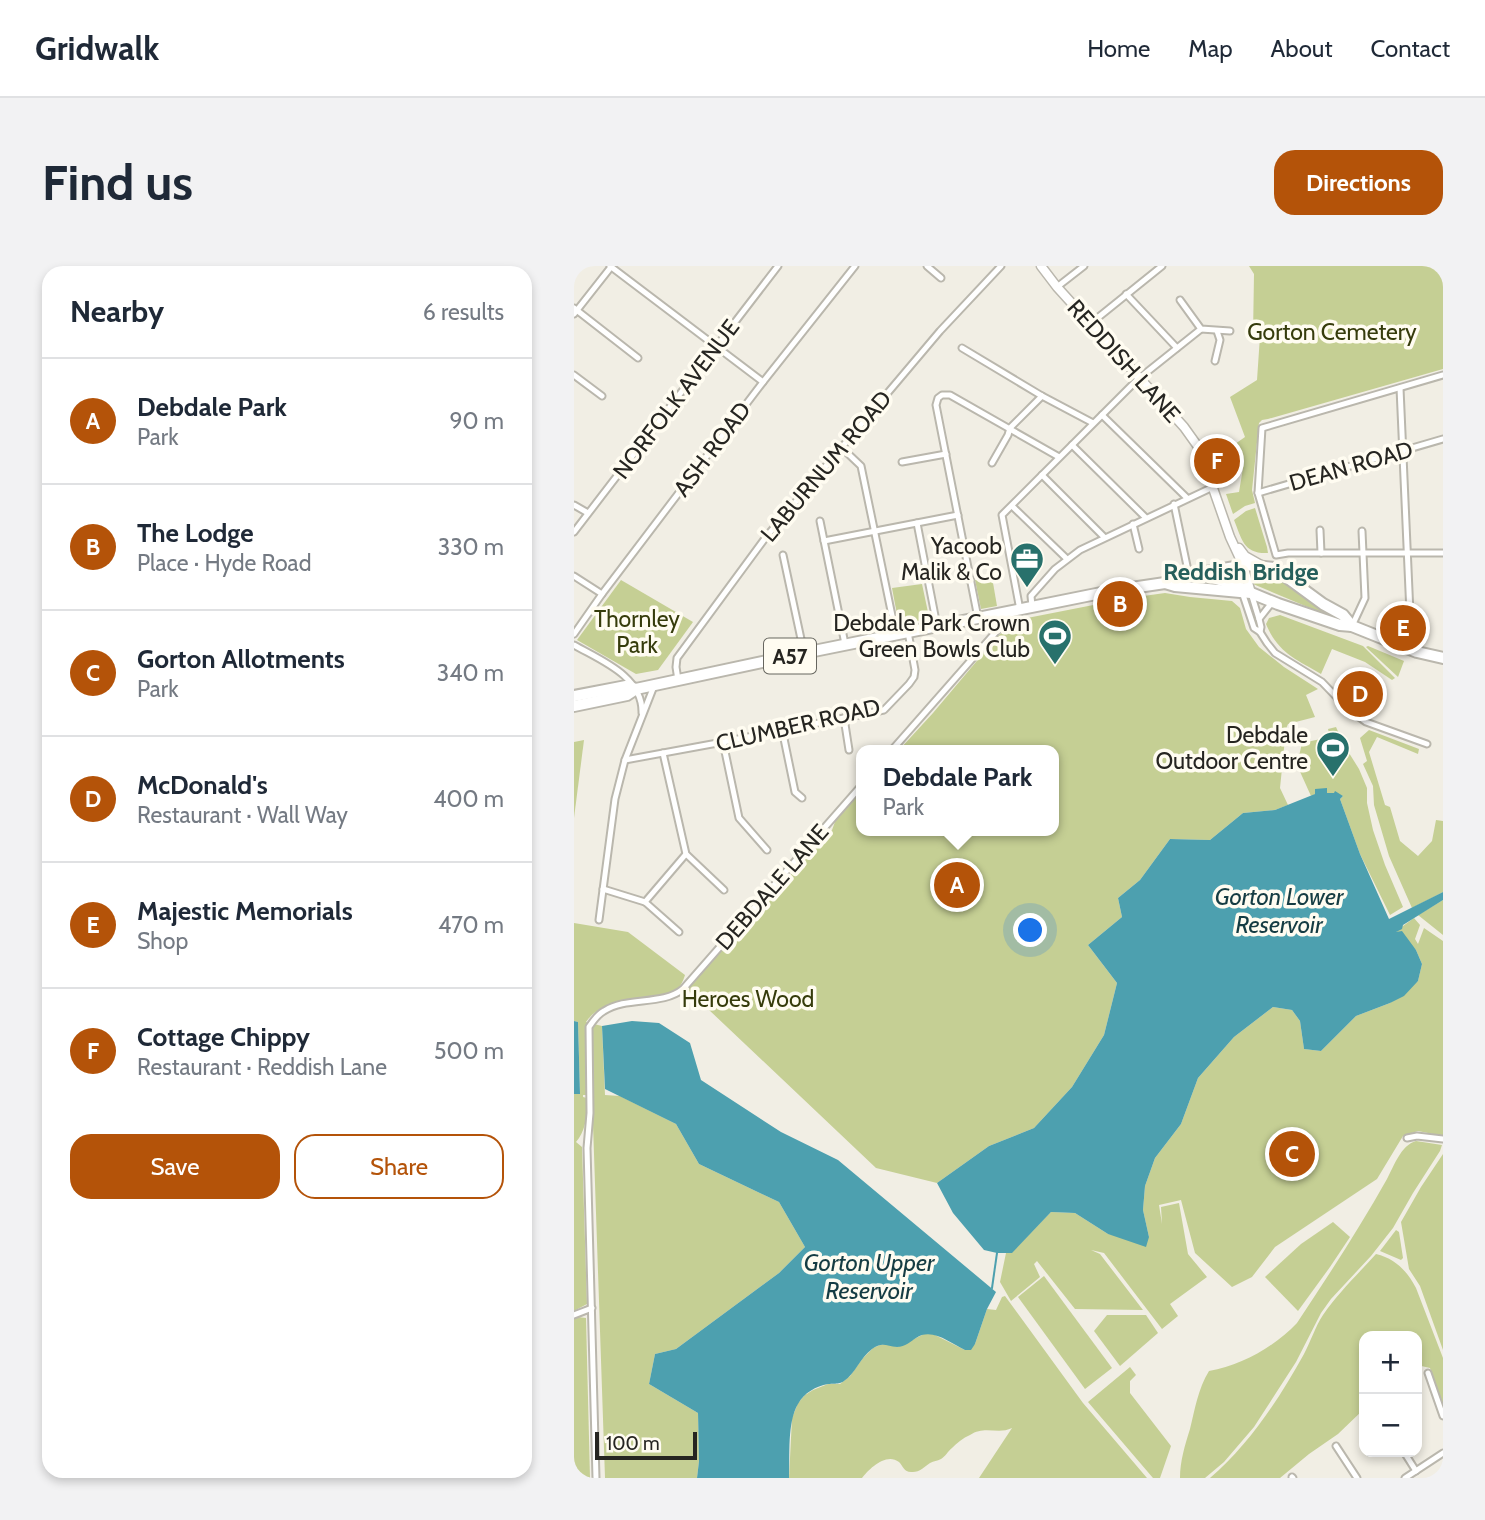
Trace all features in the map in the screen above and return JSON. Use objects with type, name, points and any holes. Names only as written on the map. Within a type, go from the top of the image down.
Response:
[{"type":"highway","name":"A57","points":[[1165,583],[1171,579],[1243,563],[1261,565],[1274,568],[1323,604],[1343,615],[1352,626]]},
{"type":"highway","name":"A57","points":[[1197,574],[1245,590],[1272,604],[1340,625],[1352,626],[1406,648],[1443,658]]},
{"type":"highway","name":"A57","points":[[574,706],[627,695],[636,689],[654,685],[1111,591],[1165,583],[1175,586],[1245,590]]},
{"type":"highway","name":"A57","points":[[574,696],[626,686],[636,689]]},
{"type":"main road","name":"REDDISH LANE","points":[[1041,266],[1090,324],[1141,377],[1199,448],[1230,537],[1243,563],[1245,590]]},
{"type":"main road","points":[[1230,537],[1243,563]]},
{"type":"street","points":[[620,274],[626,266]]},
{"type":"street","name":"NORFOLK AVENUE","points":[[574,532],[778,266]]},
{"type":"street","name":"ASH ROAD","points":[[574,634],[763,382],[855,266]]},
{"type":"street","points":[[927,266],[942,278]]},
{"type":"street","name":"LABURNUM ROAD","points":[[678,680],[677,658],[766,537],[940,331],[1001,266]]},
{"type":"street","points":[[1057,287],[1084,266]]},
{"type":"street","points":[[1090,324],[1162,266]]},
{"type":"street","points":[[638,358],[575,311],[610,267],[763,382]]},
{"type":"street","points":[[1126,294],[1177,348]]},
{"type":"street","points":[[1180,300],[1202,329]]},
{"type":"street","points":[[1020,610],[1002,515],[1141,377],[1202,329],[1230,331]]},
{"type":"street","points":[[1215,361],[1220,340],[1217,331]]},
{"type":"street","points":[[962,348],[1093,423]]},
{"type":"street","points":[[574,375],[602,396]]},
{"type":"street","points":[[1443,376],[1262,428],[1258,493],[1276,555],[1443,553]]},
{"type":"street","points":[[1400,388],[1410,636],[1406,648]]},
{"type":"street","points":[[978,618],[936,405],[940,397],[950,395],[1059,457]]},
{"type":"street","points":[[992,463],[1010,428],[1042,396]]},
{"type":"street","points":[[1102,415],[1187,499]]},
{"type":"street","name":"DEAN ROAD","points":[[1258,493],[1443,439]]},
{"type":"street","points":[[1072,444],[1146,517]]},
{"type":"street","points":[[841,447],[861,466],[896,635]]},
{"type":"street","points":[[902,462],[946,454]]},
{"type":"street","points":[[1042,475],[1104,537]]},
{"type":"street","points":[[1032,607],[1031,596],[1067,559],[1104,537],[1213,487]]},
{"type":"street","points":[[1174,504],[1187,566]]},
{"type":"street","points":[[574,505],[588,513]]},
{"type":"street","points":[[1012,506],[1067,559]]},
{"type":"street","points":[[824,541],[958,515]]},
{"type":"street","points":[[820,521],[845,645]]},
{"type":"street","points":[[917,523],[937,626]]},
{"type":"street","points":[[1133,524],[1139,549]]},
{"type":"street","points":[[1320,530],[1321,553]]},
{"type":"street","points":[[1352,626],[1365,598],[1362,531]]},
{"type":"street","points":[[783,555],[804,653]]},
{"type":"street","points":[[574,576],[602,594]]},
{"type":"street","points":[[1245,590],[1259,619],[1260,632]]},
{"type":"street","points":[[1245,590],[1254,628],[1275,653],[1322,682],[1348,709],[1366,722],[1427,744]]},
{"type":"street","points":[[1259,619],[1272,604]]},
{"type":"street","points":[[896,745],[1002,625],[1001,613]]},
{"type":"street","name":"CLUMBER ROAD","points":[[625,760],[884,710],[914,677],[908,632]]},
{"type":"street","points":[[574,645],[622,673],[636,689],[642,704],[642,716]]},
{"type":"street","points":[[599,919],[615,799],[625,760],[654,685]]},
{"type":"street","points":[[844,718],[849,750]]},
{"type":"street","points":[[782,729],[795,792],[802,798]]},
{"type":"street","points":[[723,742],[739,818],[767,850]]},
{"type":"street","points":[[663,753],[686,854],[724,890]]},
{"type":"street","name":"DEBDALE LANE","points":[[592,1308],[587,1148],[590,1113],[589,1027],[602,1012],[611,1007],[673,996],[683,989],[856,792]]},
{"type":"street","points":[[645,902],[686,854]]},
{"type":"street","points":[[603,889],[645,902],[679,932]]},
{"type":"street","points":[[1408,1138],[1440,1139]]},
{"type":"street","points":[[574,1315],[592,1308],[596,1478]]},
{"type":"street","points":[[1428,1373],[1443,1416]]},
{"type":"street","points":[[1336,1446],[1357,1478]]},
{"type":"street","points":[[1405,1478],[1443,1453]]},
{"type":"street","points":[[1407,1457],[1416,1471]]},
{"type":"green space","name":"Gorton Cemetery","points":[[1249,266],[1443,266],[1443,369],[1262,420],[1259,423],[1252,490],[1255,503],[1233,514],[1226,494],[1239,492],[1244,462],[1235,444],[1245,437],[1230,397],[1257,380],[1260,336],[1253,335],[1254,274]]},
{"type":"green space","points":[[1255,508],[1268,553],[1248,548],[1234,520]]},
{"type":"green space","points":[[1250,572],[1276,575],[1342,619],[1341,621],[1253,584]]},
{"type":"green space","points":[[992,577],[997,606],[981,609],[975,580]]},
{"type":"green space","name":"Thornley Park","points":[[621,580],[693,622],[658,670],[636,674],[577,640]]},
{"type":"green space","points":[[922,584],[929,617],[899,625],[892,588]]},
{"type":"green space","name":"Heroes Wood","points":[[1165,593],[1232,601],[1240,608],[1246,629],[1259,647],[1318,689],[1306,695],[1315,717],[1288,724],[1286,729],[1280,788],[1288,805],[1275,810],[1243,813],[1210,840],[1170,839],[1140,880],[1118,898],[1122,917],[1088,945],[1117,983],[1104,1035],[1072,1087],[1034,1128],[989,1146],[937,1183],[876,1168],[689,991],[688,985],[765,899],[788,878],[820,838],[832,830],[836,819],[856,797],[856,836],[1059,836],[1059,745],[904,745],[997,637],[1008,627],[1013,627],[1017,620]]},
{"type":"green space","points":[[1280,615],[1363,646],[1395,678],[1392,680],[1365,662],[1332,649],[1321,674],[1296,659],[1276,642],[1266,624],[1269,618]]},
{"type":"green space","points":[[1366,647],[1404,661],[1398,677]]},
{"type":"green space","points":[[1336,727],[1367,788],[1367,803],[1373,830],[1403,907],[1390,915],[1360,854],[1340,799],[1343,796],[1327,793],[1327,789],[1311,796],[1297,765],[1302,743],[1330,737],[1328,729]]},
{"type":"green space","points":[[1369,730],[1419,749],[1418,754],[1377,737],[1369,752],[1385,805],[1390,807],[1400,841],[1418,856],[1432,841],[1436,820],[1443,821],[1443,892],[1412,908],[1389,856],[1374,805],[1373,786],[1363,764],[1367,761],[1360,738]]},
{"type":"green space","points":[[584,740],[574,818],[574,742]]},
{"type":"green space","points":[[1443,900],[1443,935],[1418,915]]},
{"type":"green space","points":[[1414,918],[1420,925],[1415,939],[1418,944],[1424,928],[1443,941],[1443,1136],[1418,1131],[1403,1136],[1377,1179],[1275,1247],[1252,1277],[1232,1287],[1195,1253],[1181,1200],[1159,1205],[1162,1224],[1161,1207],[1179,1203],[1188,1254],[1207,1277],[1170,1304],[1178,1316],[1162,1329],[1104,1253],[1091,1250],[1100,1254],[1143,1310],[1075,1309],[1037,1261],[1034,1264],[1040,1277],[1011,1301],[1000,1282],[1006,1253],[1012,1252],[1051,1212],[1075,1213],[1108,1234],[1149,1237],[1143,1210],[1145,1186],[1155,1158],[1181,1124],[1198,1078],[1234,1037],[1273,1007],[1292,1010],[1300,1021],[1304,1049],[1321,1051],[1356,1016],[1390,1003],[1418,981],[1422,964],[1416,950],[1396,931]]},
{"type":"green space","points":[[574,923],[628,932],[685,975],[673,993],[608,1005],[586,1022],[602,1026],[605,1095],[620,1096],[676,1124],[699,1164],[779,1202],[805,1247],[779,1273],[676,1349],[655,1354],[649,1384],[698,1413],[697,1478],[605,1478],[592,1095],[583,1095],[587,1098],[587,1116],[576,1142],[582,1147],[587,1304],[574,1311],[574,1094],[580,1094],[578,1022],[574,1021]]},
{"type":"green space","points":[[1416,1141],[1442,1145],[1393,1228],[1321,1313],[1296,1362],[1254,1427],[1224,1462],[1205,1478],[1180,1478],[1183,1453],[1197,1399],[1209,1371],[1257,1354],[1297,1323],[1365,1216],[1398,1157],[1406,1147]]},
{"type":"green space","points":[[1443,1154],[1443,1350],[1420,1286],[1409,1269],[1401,1222]]},
{"type":"green space","points":[[1333,1222],[1350,1237],[1298,1311],[1265,1277],[1301,1244]]},
{"type":"green space","points":[[1396,1230],[1399,1232],[1403,1258],[1401,1260],[1380,1251]]},
{"type":"green space","points":[[1376,1254],[1389,1259],[1409,1276],[1443,1358],[1443,1407],[1430,1368],[1422,1366],[1422,1331],[1359,1331],[1359,1414],[1338,1434],[1280,1478],[1210,1478],[1238,1451],[1274,1404],[1304,1354],[1323,1315]]},
{"type":"green space","points":[[1044,1276],[1112,1368],[1085,1389],[1018,1297]]},
{"type":"green space","points":[[1005,1296],[1083,1403],[1147,1478],[979,1478],[1012,1428],[976,1432],[960,1441],[942,1458],[916,1472],[907,1471],[899,1462],[889,1459],[873,1466],[862,1478],[789,1478],[792,1418],[798,1403],[805,1395],[828,1384],[840,1384],[873,1348],[880,1345],[898,1347],[931,1333],[965,1350],[975,1344],[987,1309],[996,1310]]},
{"type":"green space","points":[[1107,1315],[1146,1315],[1158,1333],[1120,1366],[1094,1331]]},
{"type":"green space","points":[[586,1318],[590,1478],[574,1478],[574,1319]]},
{"type":"green space","points":[[1130,1367],[1136,1375],[1130,1381],[1130,1393],[1171,1446],[1160,1478],[1153,1478],[1088,1402]]},
{"type":"water","name":"Gorton Lower Reservoir","points":[[1327,788],[1327,793],[1335,791],[1343,796],[1340,799],[1360,854],[1389,919],[1443,892],[1443,900],[1396,932],[1402,931],[1416,950],[1422,964],[1418,981],[1404,996],[1356,1016],[1321,1051],[1304,1049],[1300,1021],[1292,1010],[1273,1007],[1234,1037],[1198,1078],[1181,1124],[1155,1158],[1145,1186],[1143,1210],[1149,1237],[1146,1247],[1108,1234],[1075,1213],[1051,1212],[1012,1253],[984,1250],[953,1213],[937,1183],[989,1146],[1034,1128],[1072,1087],[1104,1035],[1117,983],[1088,945],[1122,917],[1118,898],[1140,880],[1170,839],[1210,840],[1243,813],[1275,810],[1315,794],[1315,789]]},
{"type":"water","points":[[574,1021],[578,1022],[580,1094],[574,1094]]},
{"type":"water","name":"Gorton Upper Reservoir","points":[[632,1021],[659,1023],[690,1043],[701,1080],[781,1132],[838,1160],[996,1292],[971,1350],[928,1334],[900,1347],[879,1345],[868,1353],[844,1381],[819,1386],[807,1393],[794,1411],[792,1420],[789,1478],[697,1478],[698,1413],[649,1384],[655,1354],[676,1349],[779,1273],[805,1247],[779,1202],[699,1164],[676,1124],[605,1089],[602,1026]]},
{"type":"waterway","points":[[992,1288],[997,1253]]},
{"type":"place","name":"Cottage Chippy","points":[[1217,461]]},
{"type":"place","name":"Yacoob Malik & Co","points":[[1027,589]]},
{"type":"place","name":"The Lodge","points":[[1120,604]]},
{"type":"place","name":"Majestic Memorials","points":[[1403,628]]},
{"type":"place","name":"Debdale Park Crown Green Bowls Club","points":[[1055,666]]},
{"type":"place","name":"McDonald's","points":[[1360,694]]},
{"type":"place","name":"Debdale Outdoor Centre","points":[[1333,778]]},
{"type":"place","name":"Debdale Park","points":[[957,885]]},
{"type":"place","name":"Gorton Allotments","points":[[1292,1154]]},
{"type":"district","name":"Reddish Bridge","points":[[1241,571]]}]
